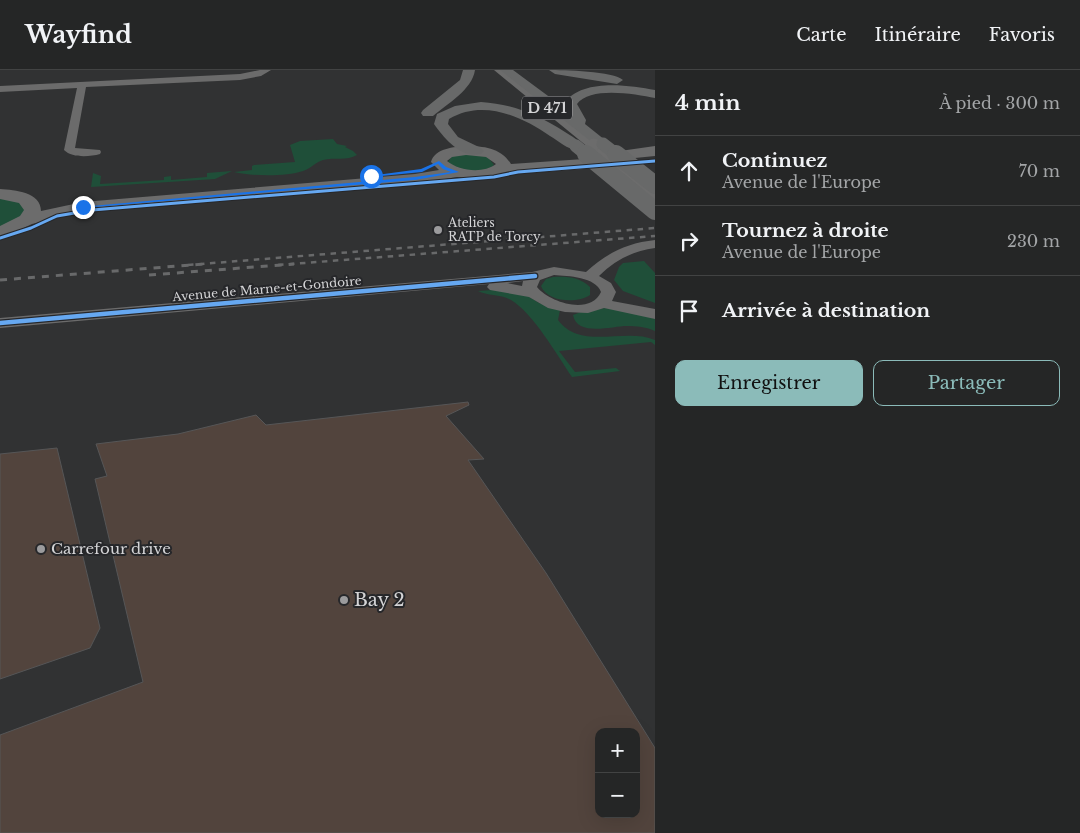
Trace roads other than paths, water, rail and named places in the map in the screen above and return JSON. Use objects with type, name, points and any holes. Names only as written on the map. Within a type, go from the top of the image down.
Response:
[{"type":"highway","points":[[443,158],[446,148],[428,126],[426,117],[431,109],[464,83],[468,77],[469,70]]},
{"type":"highway","points":[[488,70],[579,156]]},
{"type":"highway","points":[[506,70],[578,125],[599,145],[655,185]]},
{"type":"highway","points":[[555,70],[655,88]]},
{"type":"highway","points":[[578,125],[579,120],[570,104],[573,99],[581,94],[615,90],[655,94]]},
{"type":"highway","points":[[476,151],[460,144],[450,136],[441,124],[442,117],[452,111],[467,107],[489,107],[522,114],[655,211]]},
{"type":"main road","name":"D 471","points":[[500,70],[599,145],[655,194]]},
{"type":"main road","points":[[0,194],[15,196],[29,201],[66,201],[380,175],[422,170],[443,158],[476,151],[488,153],[500,164]]},
{"type":"main road","points":[[655,151],[629,157],[655,158]]},
{"type":"main road","points":[[443,158],[445,168],[456,172],[476,174],[500,164],[579,156]]},
{"type":"main road","points":[[0,233],[26,220],[83,207],[415,179],[456,172]]},
{"type":"main road","points":[[26,220],[33,210],[29,201]]},
{"type":"street","points":[[0,89],[240,77],[258,74],[267,70]]},
{"type":"street","points":[[82,85],[69,150],[75,152],[96,152]]},
{"type":"street","points":[[604,296],[603,284],[590,276],[616,254],[626,249],[655,244]]},
{"type":"street","name":"Avenue de Marne-et-Gondoire","points":[[0,323],[536,276],[544,272],[566,271],[590,276]]},
{"type":"street","points":[[532,293],[529,286],[530,280],[536,276]]},
{"type":"street","name":"Avenue de Marne-et-Gondoire","points":[[0,332],[493,286],[532,293],[547,302],[563,307],[581,308],[604,296]]},
{"type":"street","points":[[604,296],[655,309]]},
{"type":"street","points":[[604,296],[655,314]]},
{"type":"railway","points":[[188,265],[655,228]]},
{"type":"railway","points":[[278,265],[655,236]]},
{"type":"railway","points":[[0,280],[204,264]]},
{"type":"railway","points":[[149,275],[294,264]]},
{"type":"place","name":"Ateliers RATP de Torcy","points":[[438,230]]},
{"type":"place","name":"Carrefour drive","points":[[41,549]]},
{"type":"place","name":"Bay 2","points":[[344,600]]}]
